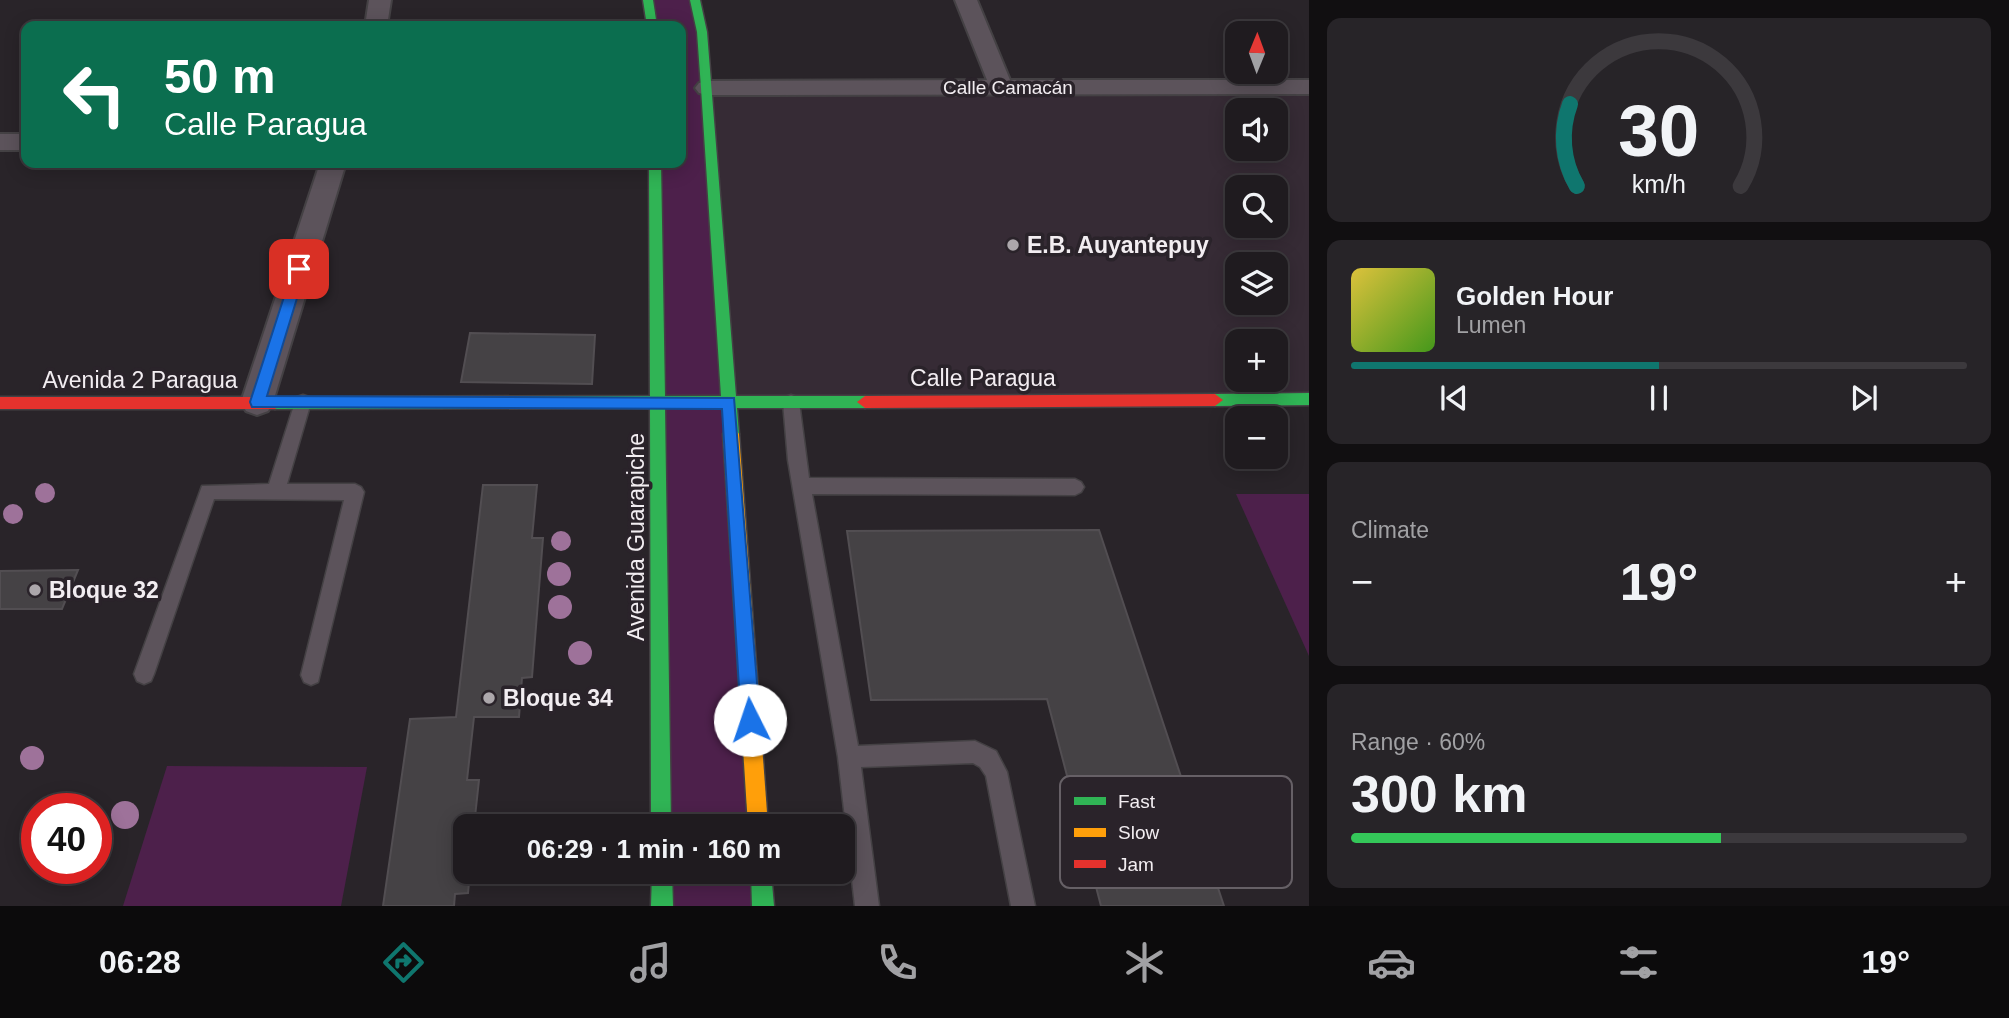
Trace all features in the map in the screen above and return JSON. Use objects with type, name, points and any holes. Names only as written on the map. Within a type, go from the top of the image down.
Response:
[{"type":"street","points":[[377,21],[380,0]]},
{"type":"street","points":[[648,0],[651,21]]},
{"type":"street","points":[[695,0],[702,32],[707,88],[757,814]]},
{"type":"street","points":[[966,0],[1001,88]]},
{"type":"street","name":"Calle Camacán","points":[[707,88],[1309,87]]},
{"type":"street","points":[[0,142],[21,142]]},
{"type":"street","points":[[257,402],[331,168]]},
{"type":"street","name":"Avenida Guarapiche","points":[[655,168],[661,814]]},
{"type":"street","name":"Calle Paragua","points":[[658,403],[1309,399]]},
{"type":"street","name":"Avenida 2 Paragua","points":[[0,403],[658,403]]},
{"type":"street","points":[[662,884],[662,906]]},
{"type":"street","points":[[762,884],[763,906]]},
{"type":"lane","points":[[276,491],[303,402]]},
{"type":"lane","points":[[791,402],[802,486],[849,757],[867,906]]},
{"type":"lane","points":[[802,486],[1075,487]]},
{"type":"lane","points":[[144,674],[208,491],[355,492],[311,675]]},
{"type":"lane","points":[[849,757],[975,752],[988,759],[996,772],[1023,906]]},
{"type":"shaded area","points":[[648,0],[695,0],[757,814],[661,814],[655,168],[686,168],[686,21],[651,21]]},
{"type":"shaded area","name":"E.B. Auyantepuy","points":[[1309,87],[1309,399],[729,402],[707,88]]},
{"type":"shaded area","points":[[1236,494],[1309,494],[1309,656]]},
{"type":"shaded area","points":[[167,766],[367,767],[341,906],[123,906]]},
{"type":"shaded area","points":[[662,884],[762,884],[763,906],[662,906]]},
{"type":"building","points":[[470,333],[595,335],[592,384],[461,382]]},
{"type":"building","name":"Bloque 34","points":[[483,485],[537,485],[532,538],[543,538],[532,677],[522,678],[519,717],[474,717],[467,780],[479,780],[475,814],[453,814],[453,884],[469,884],[468,893],[455,894],[454,906],[383,906],[410,719],[456,717]]},
{"type":"building","points":[[1099,530],[1181,776],[1067,776],[1047,699],[871,700],[847,531]]},
{"type":"building","name":"Bloque 32","points":[[78,570],[62,609],[0,609],[0,571]]},
{"type":"building","points":[[1096,888],[1218,888],[1224,906],[1101,906]]},
{"type":"traffic: fast","points":[[648,0],[651,21]]},
{"type":"traffic: fast","points":[[695,0],[702,32],[707,88],[731,434]]},
{"type":"traffic: fast","points":[[655,168],[661,814]]},
{"type":"traffic: fast","points":[[1215,400],[1309,399]]},
{"type":"traffic: fast","points":[[275,403],[865,402]]},
{"type":"traffic: fast","points":[[662,884],[662,906]]},
{"type":"traffic: fast","points":[[762,884],[763,906]]},
{"type":"traffic: slow","points":[[731,434],[757,814]]},
{"type":"traffic: jam","points":[[865,402],[1215,400]]},
{"type":"traffic: jam","points":[[0,403],[275,403]]},
{"type":"place","name":"E.B. Auyantepuy","points":[[1013,245]]},
{"type":"place","name":"Bloque 32","points":[[35,590]]},
{"type":"place","name":"Bloque 34","points":[[489,698]]},
{"type":"route","points":[[299,269],[257,402],[729,402],[750,720]]}]
